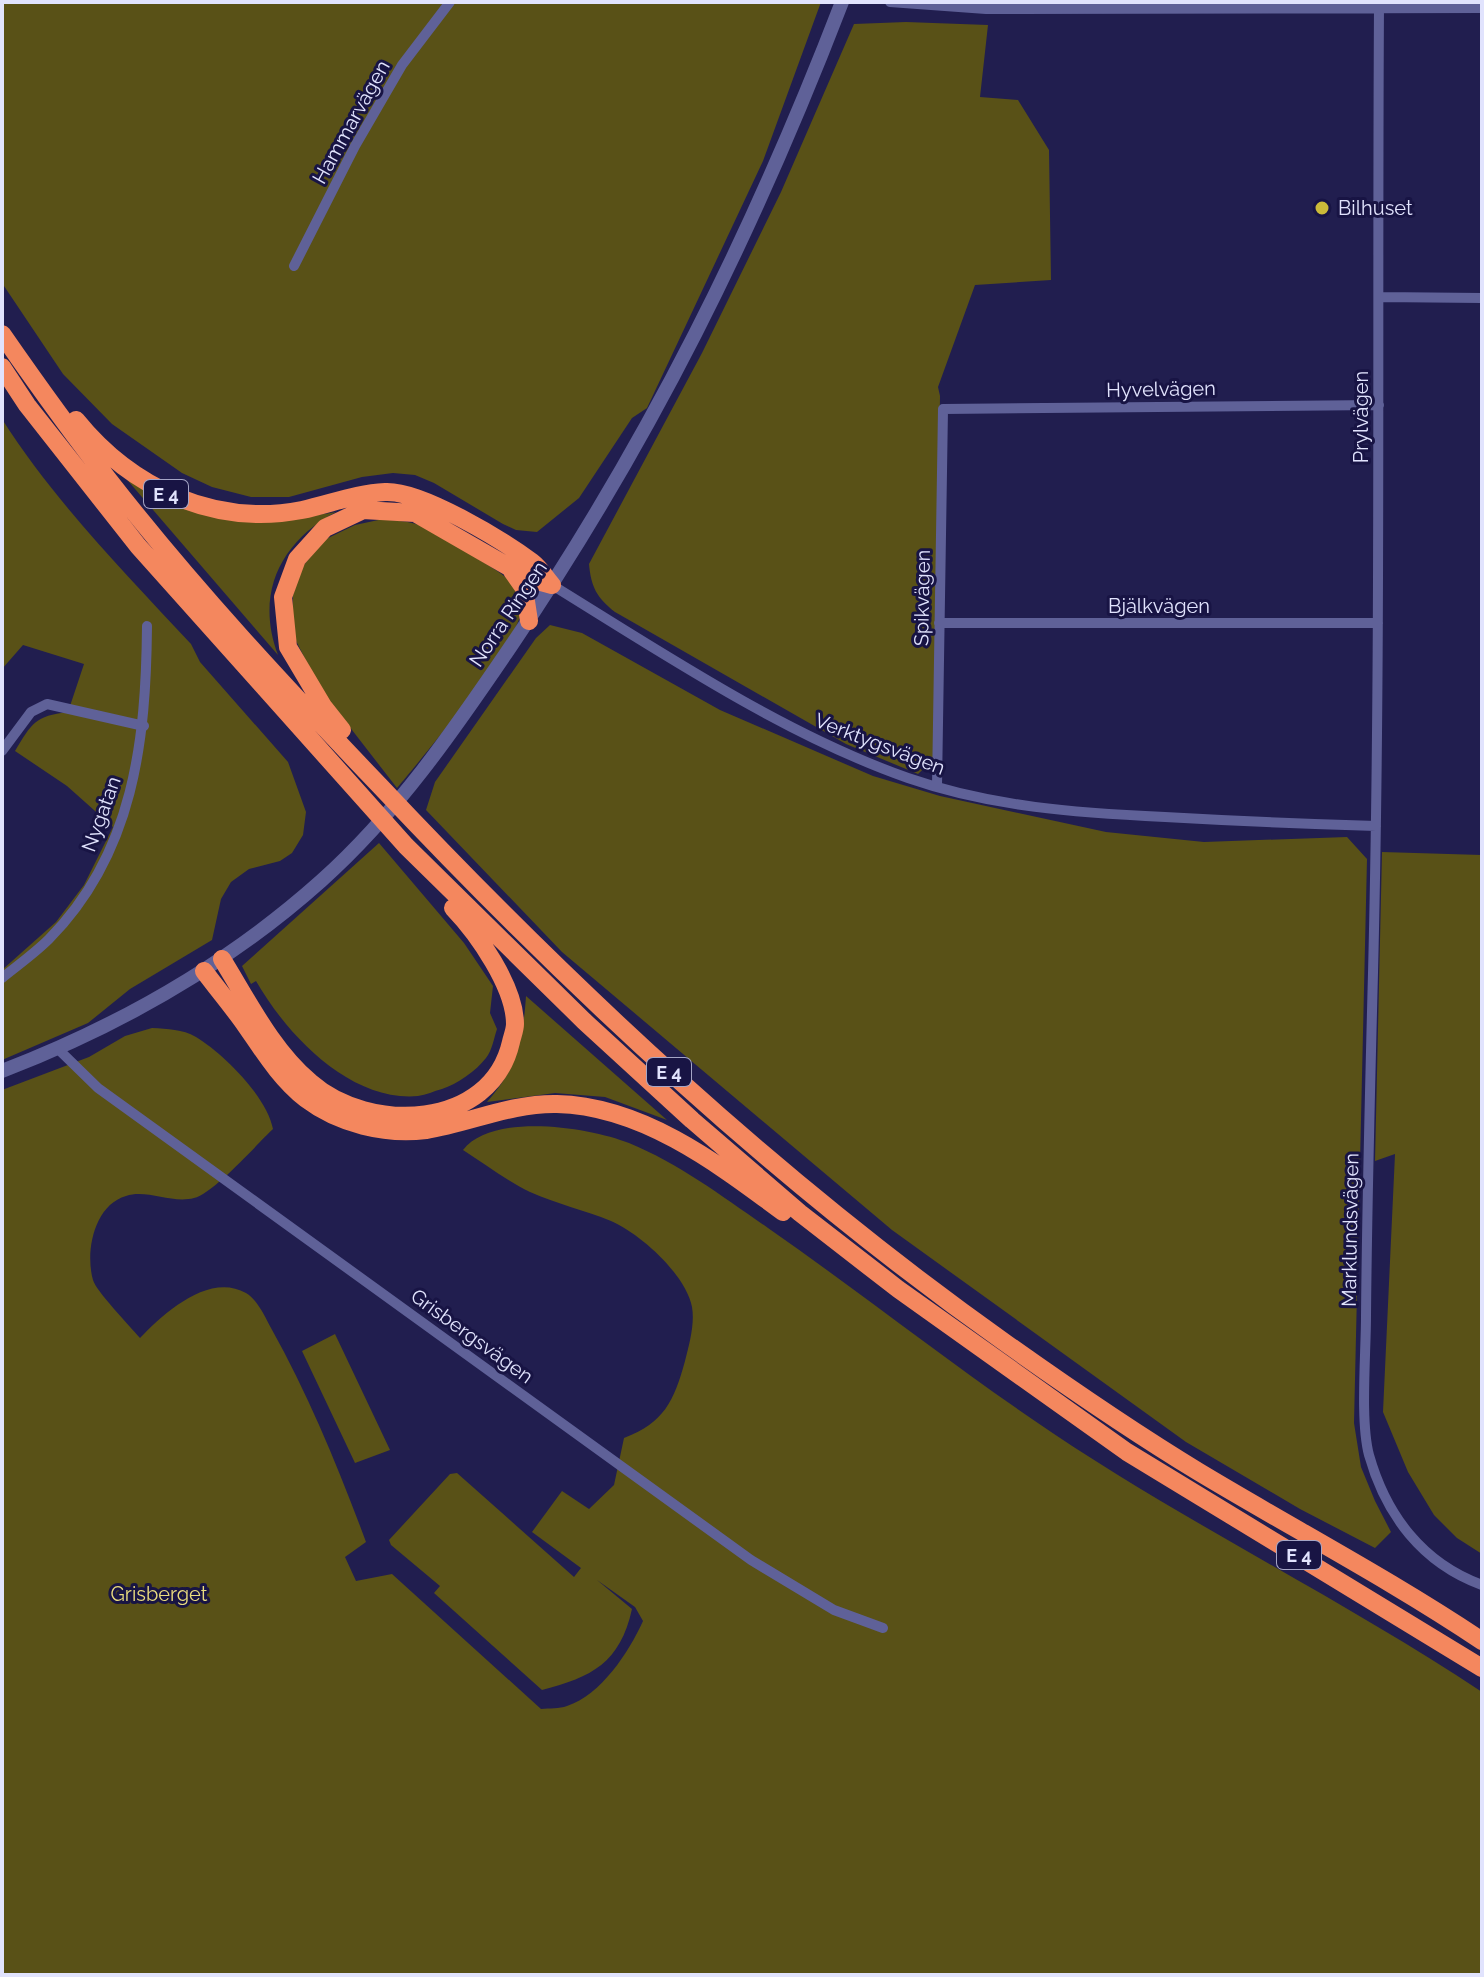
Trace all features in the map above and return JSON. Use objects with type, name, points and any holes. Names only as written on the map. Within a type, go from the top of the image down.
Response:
[{"type":"highway","name":"E 4","points":[[3,335],[83,429],[121,465],[161,491],[226,513],[260,515],[301,510],[389,491],[435,503],[535,564],[552,585]]},
{"type":"highway","name":"E 4","points":[[3,335],[110,482],[211,602],[376,783],[484,895],[692,1094],[789,1177],[909,1272],[1092,1403],[1195,1469],[1482,1641]]},
{"type":"highway","name":"E 4","points":[[2,367],[27,405],[138,546],[406,846],[605,1041],[704,1130],[844,1247],[953,1329],[1127,1452],[1482,1668]]},
{"type":"highway","name":"E 4","points":[[376,783],[362,757],[323,706],[288,647],[283,597],[297,559],[325,528],[363,510],[415,513],[530,579],[552,585]]},
{"type":"highway","points":[[512,568],[512,573],[524,588],[529,621]]},
{"type":"highway","name":"E 4","points":[[222,959],[286,1058],[312,1084],[331,1096],[378,1114],[401,1117],[447,1110],[481,1094],[496,1078],[507,1057],[515,1024],[503,977],[468,924],[427,881],[406,846]]},
{"type":"highway","name":"E 4","points":[[204,971],[271,1065],[306,1098],[341,1119],[381,1130],[425,1130],[513,1107],[558,1104],[616,1114],[678,1140],[785,1214],[844,1247]]},
{"type":"main road","name":"Norra Ringen","points":[[2,1071],[118,1020],[204,971],[257,935],[363,841],[416,780],[552,585],[598,512],[696,336],[743,240],[801,108],[842,2]]},
{"type":"street","name":"Hammarvägen","points":[[294,266],[355,146],[402,65],[450,2]]},
{"type":"street","points":[[890,2],[986,9],[1482,8]]},
{"type":"street","name":"Prylvägen","points":[[1376,826],[1379,8]]},
{"type":"street","points":[[1379,297],[1482,298]]},
{"type":"street","name":"Hyvelvägen","points":[[943,409],[1379,405]]},
{"type":"street","name":"Spikvägen","points":[[937,786],[943,409]]},
{"type":"street","name":"Verktygsvägen","points":[[552,585],[806,736],[908,778],[997,802],[1058,811],[1376,826]]},
{"type":"street","name":"Bjälkvägen","points":[[939,623],[1378,623]]},
{"type":"street","name":"Nygatan","points":[[2,978],[49,939],[82,898],[112,846],[132,788],[144,726],[147,626]]},
{"type":"street","points":[[2,751],[31,712],[47,704],[144,726]]},
{"type":"street","name":"Marklundsvägen","points":[[1376,826],[1367,1221],[1368,1451],[1383,1493],[1401,1525],[1432,1559],[1463,1578],[1482,1585]]},
{"type":"street","name":"Grisbergsvägen","points":[[57,1048],[98,1088],[751,1560],[834,1610],[883,1628]]},
{"type":"green space","points":[[2,2],[821,2],[763,161],[647,408],[632,418],[579,498],[537,532],[516,530],[503,524],[415,475],[393,473],[362,477],[289,497],[251,497],[212,487],[182,473],[112,424],[63,374],[2,283]]},
{"type":"green space","points":[[854,24],[988,25],[980,97],[1018,100],[1049,150],[1051,280],[975,285],[938,387],[935,758],[918,774],[846,744],[615,612],[596,591],[589,564],[702,353],[781,192]]},
{"type":"green space","points":[[2,419],[67,508],[191,644],[200,662],[288,762],[306,812],[303,835],[292,853],[280,861],[249,869],[231,882],[221,899],[212,940],[130,989],[88,1023],[2,1060],[2,970],[56,922],[84,885],[113,827],[67,786],[15,751],[36,722],[68,712],[84,664],[23,645],[2,669]]},
{"type":"green space","points":[[123,475],[159,499],[202,513],[269,519],[336,512],[300,538],[277,572],[269,611],[278,655]]},
{"type":"green space","points":[[383,519],[419,525],[435,532],[492,567],[513,584],[522,607],[506,645],[489,671],[397,788],[321,690],[292,633],[293,595],[302,567],[326,539],[355,525]]},
{"type":"green space","points":[[550,625],[582,633],[720,710],[873,776],[940,796],[1106,832],[1204,842],[1347,837],[1367,859],[1354,1423],[1361,1467],[1391,1532],[1375,1548],[1300,1509],[1186,1442],[892,1230],[562,952],[426,810],[435,782],[536,638]]},
{"type":"green space","points":[[379,843],[464,943],[493,986],[490,1013],[497,1029],[488,1055],[460,1080],[418,1096],[393,1095],[368,1088],[323,1061],[285,1023],[256,981],[251,984],[242,966]]},
{"type":"green space","points":[[1382,852],[1482,855],[1482,1554],[1457,1538],[1434,1515],[1408,1472],[1383,1412],[1395,1154],[1375,1161]]},
{"type":"green space","points":[[526,996],[667,1120],[605,1097],[555,1093],[487,1102],[517,1053]]},
{"type":"green space","name":"Grisberget","points":[[152,1028],[191,1034],[219,1054],[253,1090],[273,1129],[223,1178],[194,1198],[134,1194],[115,1201],[99,1219],[94,1231],[90,1256],[93,1280],[140,1338],[174,1307],[203,1291],[232,1288],[254,1299],[311,1406],[366,1542],[345,1557],[356,1581],[392,1574],[541,1709],[567,1706],[591,1692],[612,1671],[630,1646],[643,1621],[635,1607],[597,1580],[632,1609],[620,1643],[601,1665],[589,1673],[542,1690],[434,1593],[440,1586],[389,1540],[450,1474],[457,1473],[574,1577],[581,1568],[532,1532],[562,1491],[589,1509],[614,1485],[624,1438],[658,1418],[676,1388],[691,1334],[692,1307],[672,1269],[635,1235],[611,1221],[530,1192],[463,1150],[477,1138],[518,1127],[567,1128],[612,1137],[666,1161],[718,1193],[999,1396],[1087,1455],[1370,1622],[1482,1692],[1482,1975],[2,1975],[2,1090],[89,1057],[125,1036]]},
{"type":"green space","points":[[335,1334],[390,1450],[355,1463],[302,1351]]},
{"type":"place","name":"Bilhuset","points":[[1322,208]]}]
